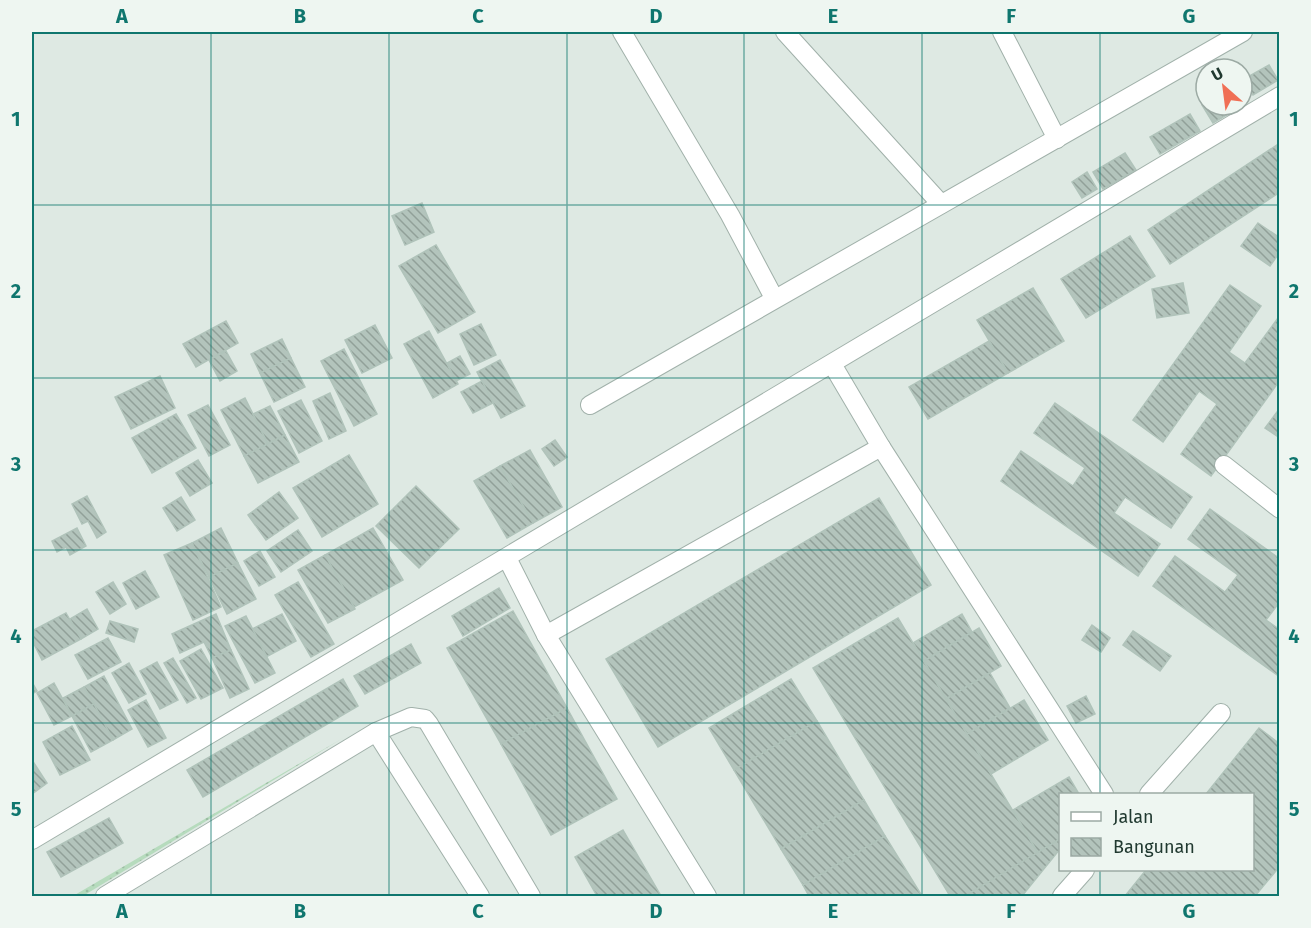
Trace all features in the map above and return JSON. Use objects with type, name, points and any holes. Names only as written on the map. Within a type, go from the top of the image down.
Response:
[{"type":"street","points":[[622,32],[730,215],[774,298]]},
{"type":"street","points":[[785,32],[940,204]]},
{"type":"street","points":[[1002,32],[1057,139]]},
{"type":"street","points":[[590,405],[1243,32]]},
{"type":"street","points":[[32,840],[1280,96]]},
{"type":"street","points":[[832,364],[881,447],[1103,793]]},
{"type":"street","points":[[546,635],[881,447]]},
{"type":"street","points":[[1224,465],[1280,509]]},
{"type":"street","points":[[507,558],[546,635],[707,897]]},
{"type":"street","points":[[1151,793],[1221,712]]},
{"type":"street","points":[[105,897],[376,732],[411,717],[425,719],[429,724],[531,897]]},
{"type":"street","points":[[376,732],[480,897]]},
{"type":"street","points":[[1062,897],[1084,871]]},
{"type":"green space","points":[[343,738],[83,896],[73,896]]},
{"type":"building","points":[[1269,65],[1278,80],[1254,94],[1254,73]]},
{"type":"building","points":[[1190,114],[1200,131],[1160,154],[1150,137]]},
{"type":"building","points":[[1209,117],[1223,117],[1213,123]]},
{"type":"building","points":[[1280,143],[1280,192],[1170,264],[1148,230]]},
{"type":"building","points":[[1125,153],[1136,170],[1103,189],[1093,172]]},
{"type":"building","points":[[1087,172],[1097,189],[1082,198],[1072,182]]},
{"type":"building","points":[[422,203],[434,232],[405,245],[392,216]]},
{"type":"building","points":[[1258,223],[1280,238],[1280,252],[1270,266],[1241,246]]},
{"type":"building","points":[[1130,236],[1155,276],[1086,318],[1061,279]]},
{"type":"building","points":[[436,245],[475,312],[438,333],[399,266]]},
{"type":"building","points":[[1183,283],[1189,313],[1157,318],[1152,289]]},
{"type":"building","points":[[1230,285],[1261,306],[1229,352],[1245,363],[1278,318],[1280,380],[1211,476],[1181,454],[1217,404],[1199,391],[1163,442],[1133,420]]},
{"type":"building","points":[[1033,288],[1064,341],[1008,373],[977,320]]},
{"type":"building","points":[[226,321],[238,343],[196,367],[183,344]]},
{"type":"building","points":[[481,324],[496,355],[474,365],[460,334]]},
{"type":"building","points":[[375,325],[392,358],[362,373],[345,340]]},
{"type":"building","points":[[429,331],[458,384],[433,398],[404,344]]},
{"type":"building","points":[[282,339],[291,358],[260,373],[251,354]]},
{"type":"building","points":[[989,341],[1008,373],[928,419],[909,387]]},
{"type":"building","points":[[344,349],[377,414],[354,426],[321,361]]},
{"type":"building","points":[[226,351],[237,371],[220,381],[209,360]]},
{"type":"building","points":[[460,356],[470,374],[456,381],[447,363]]},
{"type":"building","points":[[291,358],[305,387],[274,402],[260,373]]},
{"type":"building","points":[[500,360],[525,406],[501,418],[477,372]]},
{"type":"building","points":[[160,376],[175,408],[131,429],[115,397]]},
{"type":"building","points":[[482,381],[493,403],[473,413],[461,392]]},
{"type":"building","points":[[330,393],[346,431],[329,439],[313,401]]},
{"type":"building","points":[[245,398],[268,444],[244,456],[221,410]]},
{"type":"building","points":[[301,400],[322,441],[299,453],[278,411]]},
{"type":"building","points":[[1055,403],[1192,497],[1171,528],[1125,497],[1114,513],[1160,544],[1138,576],[1001,481],[1021,451],[1073,486],[1085,468],[1034,433]]},
{"type":"building","points":[[208,405],[230,445],[209,456],[188,415]]},
{"type":"building","points":[[270,406],[285,435],[268,444],[253,414]]},
{"type":"building","points":[[1280,408],[1280,438],[1265,428]]},
{"type":"building","points":[[176,414],[196,448],[152,473],[132,438]]},
{"type":"building","points":[[285,435],[299,462],[258,483],[244,456]]},
{"type":"building","points":[[555,440],[567,457],[554,466],[542,449]]},
{"type":"building","points":[[530,450],[562,507],[533,523],[500,466]]},
{"type":"building","points":[[349,455],[378,504],[322,537],[293,488]]},
{"type":"building","points":[[198,460],[212,483],[190,496],[176,473]]},
{"type":"building","points":[[500,466],[533,523],[507,538],[474,481]]},
{"type":"building","points":[[416,486],[459,529],[419,568],[376,526]]},
{"type":"building","points":[[279,492],[298,518],[266,540],[248,515]]},
{"type":"building","points":[[87,496],[106,532],[97,538],[88,521],[82,524],[72,504]]},
{"type":"building","points":[[181,497],[195,520],[177,531],[163,508]]},
{"type":"building","points":[[879,498],[931,585],[658,747],[606,659]]},
{"type":"building","points":[[1210,509],[1280,559],[1280,605],[1278,604],[1266,620],[1280,630],[1280,677],[1153,586],[1175,556],[1225,592],[1238,575],[1188,539]]},
{"type":"building","points":[[77,528],[86,546],[70,555],[66,547],[57,552],[52,541]]},
{"type":"building","points":[[221,528],[238,563],[209,577],[192,543]]},
{"type":"building","points":[[373,528],[403,580],[354,607],[325,555]]},
{"type":"building","points":[[298,530],[312,551],[281,572],[267,551]]},
{"type":"building","points":[[192,543],[221,607],[193,620],[164,555]]},
{"type":"building","points":[[260,551],[275,577],[259,586],[244,561]]},
{"type":"building","points":[[325,555],[355,609],[328,623],[298,570]]},
{"type":"building","points":[[238,563],[256,599],[227,614],[209,577]]},
{"type":"building","points":[[145,571],[159,597],[136,609],[123,583]]},
{"type":"building","points":[[113,582],[126,604],[110,614],[96,592]]},
{"type":"building","points":[[298,582],[334,644],[311,657],[275,595]]},
{"type":"building","points":[[499,588],[510,608],[463,636],[452,616]]},
{"type":"building","points":[[87,609],[98,629],[81,639],[70,619]]},
{"type":"building","points":[[513,611],[567,708],[501,744],[447,648]]},
{"type":"building","points":[[66,613],[81,639],[42,660],[32,640],[32,631]]},
{"type":"building","points":[[216,614],[231,650],[212,658],[204,642],[180,653],[172,634]]},
{"type":"building","points":[[282,614],[296,641],[266,657],[252,629]]},
{"type":"building","points":[[962,614],[972,632],[924,661],[913,643]]},
{"type":"building","points":[[246,616],[275,673],[255,683],[225,626]]},
{"type":"building","points":[[898,618],[1038,853],[965,896],[950,896],[813,668]]},
{"type":"building","points":[[110,621],[138,629],[134,642],[106,633]]},
{"type":"building","points":[[1092,625],[1110,638],[1101,652],[1082,640]]},
{"type":"building","points":[[979,628],[1001,666],[946,699],[924,661]]},
{"type":"building","points":[[1133,631],[1171,656],[1160,671],[1123,645]]},
{"type":"building","points":[[108,638],[121,662],[88,679],[75,655]]},
{"type":"building","points":[[411,644],[421,663],[365,694],[354,676]]},
{"type":"building","points":[[201,649],[223,688],[201,699],[180,661]]},
{"type":"building","points":[[231,650],[249,689],[230,698],[212,658]]},
{"type":"building","points":[[173,658],[196,698],[187,703],[164,663]]},
{"type":"building","points":[[157,662],[178,700],[160,709],[140,671]]},
{"type":"building","points":[[129,663],[146,694],[129,703],[112,673]]},
{"type":"building","points":[[990,673],[1010,708],[967,734],[946,699]]},
{"type":"building","points":[[104,676],[132,729],[113,740],[84,687]]},
{"type":"building","points":[[343,679],[358,706],[203,797],[187,770]]},
{"type":"building","points":[[791,679],[817,721],[734,770],[709,728]]},
{"type":"building","points":[[32,682],[37,691],[32,694]]},
{"type":"building","points":[[54,683],[72,716],[54,725],[37,693]]},
{"type":"building","points":[[84,687],[94,704],[72,716],[63,698]]},
{"type":"building","points":[[1086,696],[1095,714],[1076,723],[1067,706]]},
{"type":"building","points":[[146,700],[166,738],[148,747],[128,710]]},
{"type":"building","points":[[1024,700],[1048,740],[991,774],[967,734]]},
{"type":"building","points":[[94,704],[113,740],[91,752],[72,716]]},
{"type":"building","points":[[567,708],[617,799],[551,835],[501,744]]},
{"type":"building","points":[[817,721],[864,800],[781,849],[734,770]]},
{"type":"building","points":[[72,726],[90,760],[60,775],[43,742]]},
{"type":"building","points":[[1259,728],[1280,744],[1280,866],[1255,896],[1125,896],[1145,871],[1254,871],[1254,793],[1207,793]]},
{"type":"building","points":[[32,760],[47,783],[32,794]]},
{"type":"building","points":[[1069,777],[1078,793],[1059,793],[1059,840],[1038,853],[1013,810]]},
{"type":"building","points":[[864,800],[885,836],[803,885],[781,849]]},
{"type":"building","points":[[109,818],[123,843],[61,877],[47,852]]},
{"type":"building","points":[[623,830],[661,896],[597,896],[575,857]]},
{"type":"building","points":[[885,836],[922,896],[809,896],[803,885]]},
{"type":"building","points":[[1059,840],[1059,850],[1022,896],[965,896]]}]
